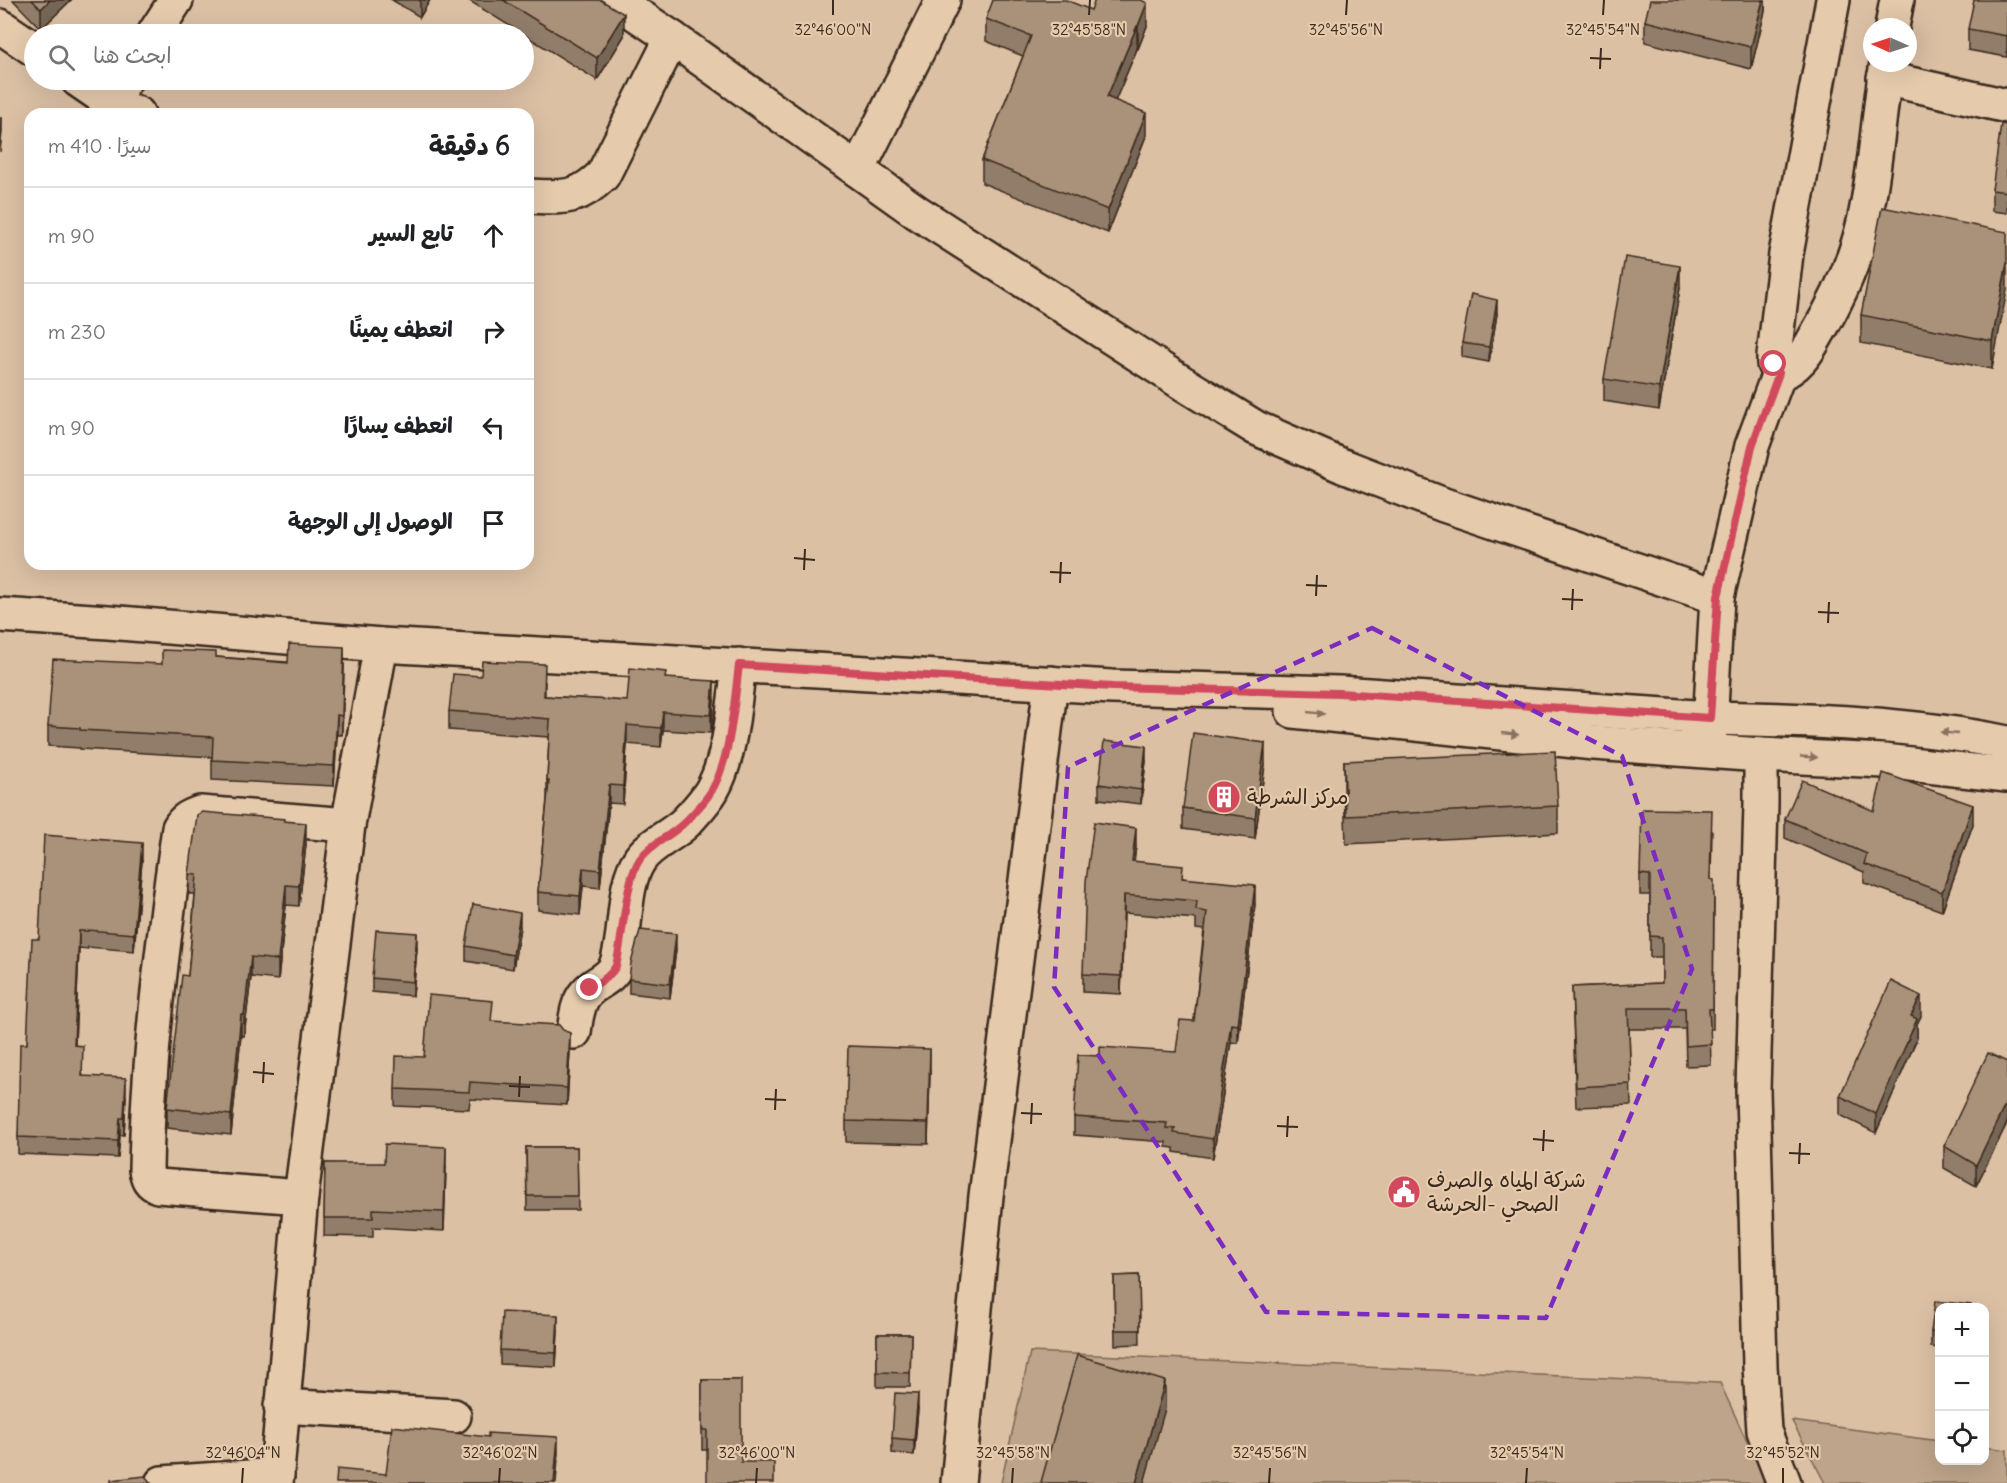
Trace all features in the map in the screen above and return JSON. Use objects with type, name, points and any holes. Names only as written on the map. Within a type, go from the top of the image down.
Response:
[{"type":"street","points":[[160,24],[176,0]]},
{"type":"street","points":[[615,0],[918,213],[1256,428],[1343,466],[1444,505],[1718,597]]},
{"type":"street","points":[[858,170],[943,0]]},
{"type":"street","points":[[1709,752],[1718,597],[1752,446],[1779,373],[1774,364],[1774,356],[1786,254],[1833,0]]},
{"type":"street","points":[[1894,18],[1897,0]]},
{"type":"street","points":[[0,26],[24,43]]},
{"type":"street","points":[[534,196],[564,197],[581,193],[603,175],[672,38]]},
{"type":"street","points":[[1779,373],[1793,368],[1813,342],[1831,311],[1853,261],[1864,222],[1874,166],[1885,72]]},
{"type":"street","points":[[1892,72],[2007,106]]},
{"type":"street","points":[[102,90],[124,99]]},
{"type":"street","points":[[0,615],[381,645],[1113,687],[1328,692],[1710,718],[1872,726],[1952,733],[2007,743]]},
{"type":"street","points":[[162,1483],[276,1479],[301,1197],[348,825],[381,645]]},
{"type":"street","points":[[574,1032],[579,1004],[584,995],[606,979],[616,966],[632,875],[639,860],[651,847],[677,831],[712,789],[730,733],[739,665]]},
{"type":"street","points":[[958,1483],[986,1196],[1051,683]]},
{"type":"street","points":[[1113,687],[1336,716],[1594,743],[1709,752],[1884,761],[2007,775]]},
{"type":"street","points":[[1761,755],[1753,1090],[1760,1366],[1764,1431],[1784,1483]]},
{"type":"street","points":[[301,1197],[158,1186],[153,1185],[148,1179],[146,1170],[147,1105],[167,902],[179,828],[182,822],[189,817],[200,813],[348,825]]},
{"type":"street","points":[[281,1406],[454,1416]]},
{"type":"highlighted area","points":[[1372,628],[1622,756],[1692,969],[1546,1318],[1266,1312],[1054,987],[1068,767]]},
{"type":"shaded area","points":[[1030,1352],[1720,1383],[1766,1483],[1001,1483]]},
{"type":"shaded area","points":[[1792,1421],[1935,1440],[1935,1465],[1989,1465],[1989,1448],[2007,1450],[2007,1483],[1825,1483]]},
{"type":"building","points":[[32,0],[50,0],[41,9]]},
{"type":"building","points":[[503,0],[601,0],[624,14],[597,58]]},
{"type":"building","points":[[993,0],[1066,0],[1091,10],[1095,0],[1141,0],[1147,3],[1107,97],[1146,113],[1108,210],[982,160],[1031,36],[986,19]]},
{"type":"building","points":[[1650,0],[1763,0],[1751,47],[1645,21]]},
{"type":"building","points":[[1974,0],[2007,0],[2007,36],[1968,29]]},
{"type":"building","points":[[2001,124],[2007,125],[2007,192],[1992,190]]},
{"type":"building","points":[[1882,207],[2007,232],[2007,263],[1992,341],[1861,315]]},
{"type":"building","points":[[1625,257],[1680,266],[1659,388],[1604,379]]},
{"type":"building","points":[[1471,294],[1497,300],[1489,347],[1462,343]]},
{"type":"building","points":[[289,644],[344,647],[342,716],[337,715],[334,766],[212,760],[213,737],[80,730],[80,728],[48,726],[53,659],[162,664],[162,650],[216,652],[216,657],[288,663]]},
{"type":"building","points":[[482,661],[545,664],[544,696],[627,701],[630,668],[666,672],[665,678],[714,681],[711,715],[663,712],[661,728],[627,725],[623,786],[609,785],[600,870],[583,868],[580,896],[538,892],[549,781],[547,781],[550,719],[449,711],[453,674],[481,676]]},
{"type":"building","name":"مركز الشرطة","points":[[1193,733],[1265,743],[1255,818],[1183,808]]},
{"type":"building","points":[[1104,741],[1146,746],[1141,790],[1099,784]]},
{"type":"building","points":[[1555,751],[1558,806],[1346,816],[1344,761]]},
{"type":"building","points":[[1883,773],[1973,805],[1942,892],[1864,864],[1867,854],[1785,819],[1802,780],[1874,811]]},
{"type":"building","points":[[1642,809],[1712,810],[1710,879],[1714,880],[1713,1009],[1709,1009],[1711,1044],[1686,1046],[1685,1008],[1628,1008],[1631,1084],[1576,1087],[1572,987],[1662,983],[1662,937],[1650,936],[1650,875],[1640,874]]},
{"type":"building","points":[[202,812],[306,823],[299,886],[286,885],[278,960],[251,957],[244,1015],[241,1015],[231,1115],[167,1108],[182,975],[188,976],[197,875],[189,874],[197,815]]},
{"type":"building","points":[[1094,822],[1136,828],[1132,861],[1183,866],[1182,878],[1255,885],[1238,1025],[1231,1024],[1213,1139],[1174,1133],[1175,1129],[1166,1128],[1167,1123],[1074,1117],[1078,1055],[1100,1056],[1100,1047],[1176,1052],[1180,1020],[1194,1021],[1207,912],[1196,910],[1197,901],[1124,895],[1121,976],[1083,974],[1086,881]]},
{"type":"building","points":[[44,835],[142,843],[134,934],[79,931],[74,1045],[83,1046],[82,1076],[126,1078],[124,1118],[120,1118],[118,1141],[18,1137],[20,1044],[27,1044],[32,939],[39,939]]},
{"type":"building","points":[[473,904],[520,913],[513,955],[466,946]]},
{"type":"building","points":[[376,930],[417,933],[413,982],[372,978]]},
{"type":"building","points":[[640,930],[676,934],[670,984],[629,979]]},
{"type":"building","points":[[1891,981],[1921,996],[1911,1016],[1917,1019],[1876,1114],[1840,1096]]},
{"type":"building","points":[[429,995],[493,1001],[491,1021],[559,1025],[570,1033],[567,1088],[470,1082],[469,1092],[395,1089],[396,1056],[424,1057]]},
{"type":"building","points":[[848,1046],[930,1049],[928,1123],[846,1121]]},
{"type":"building","points":[[1988,1053],[2007,1062],[2007,1101],[1976,1165],[1944,1146]]},
{"type":"building","points":[[385,1144],[446,1147],[444,1212],[373,1209],[373,1218],[324,1218],[325,1163],[384,1163]]},
{"type":"building","points":[[526,1147],[577,1147],[578,1196],[527,1196]]},
{"type":"building","points":[[1139,1275],[1140,1330],[1115,1330],[1114,1276]]},
{"type":"building","points":[[1935,1301],[1953,1303],[1935,1303],[1935,1332],[1931,1332]]},
{"type":"building","points":[[502,1312],[558,1315],[556,1353],[500,1350]]},
{"type":"building","points":[[877,1334],[911,1334],[910,1373],[877,1372]]},
{"type":"building","points":[[1077,1355],[1165,1381],[1136,1483],[1041,1482]]},
{"type":"building","points":[[702,1380],[741,1380],[741,1462],[774,1462],[774,1483],[707,1483],[707,1430],[702,1430]]},
{"type":"building","points":[[895,1393],[918,1394],[914,1440],[892,1438]]},
{"type":"building","points":[[392,1426],[488,1437],[488,1433],[558,1437],[554,1483],[336,1483],[337,1469],[386,1474]]},
{"type":"building","points":[[145,1476],[151,1483],[111,1483],[111,1480]]},
{"type":"place","name":"مركز الشرطة","points":[[1224,797]]},
{"type":"place","name":"شركة المياه والصرف الصحي -الحرشة","points":[[1404,1192]]},
{"type":"route","points":[[590,988],[606,979],[616,966],[632,875],[639,860],[651,847],[677,831],[712,789],[730,733],[739,665],[1113,687],[1308,691],[1710,718],[1718,597],[1752,446],[1779,373],[1774,364]]}]
